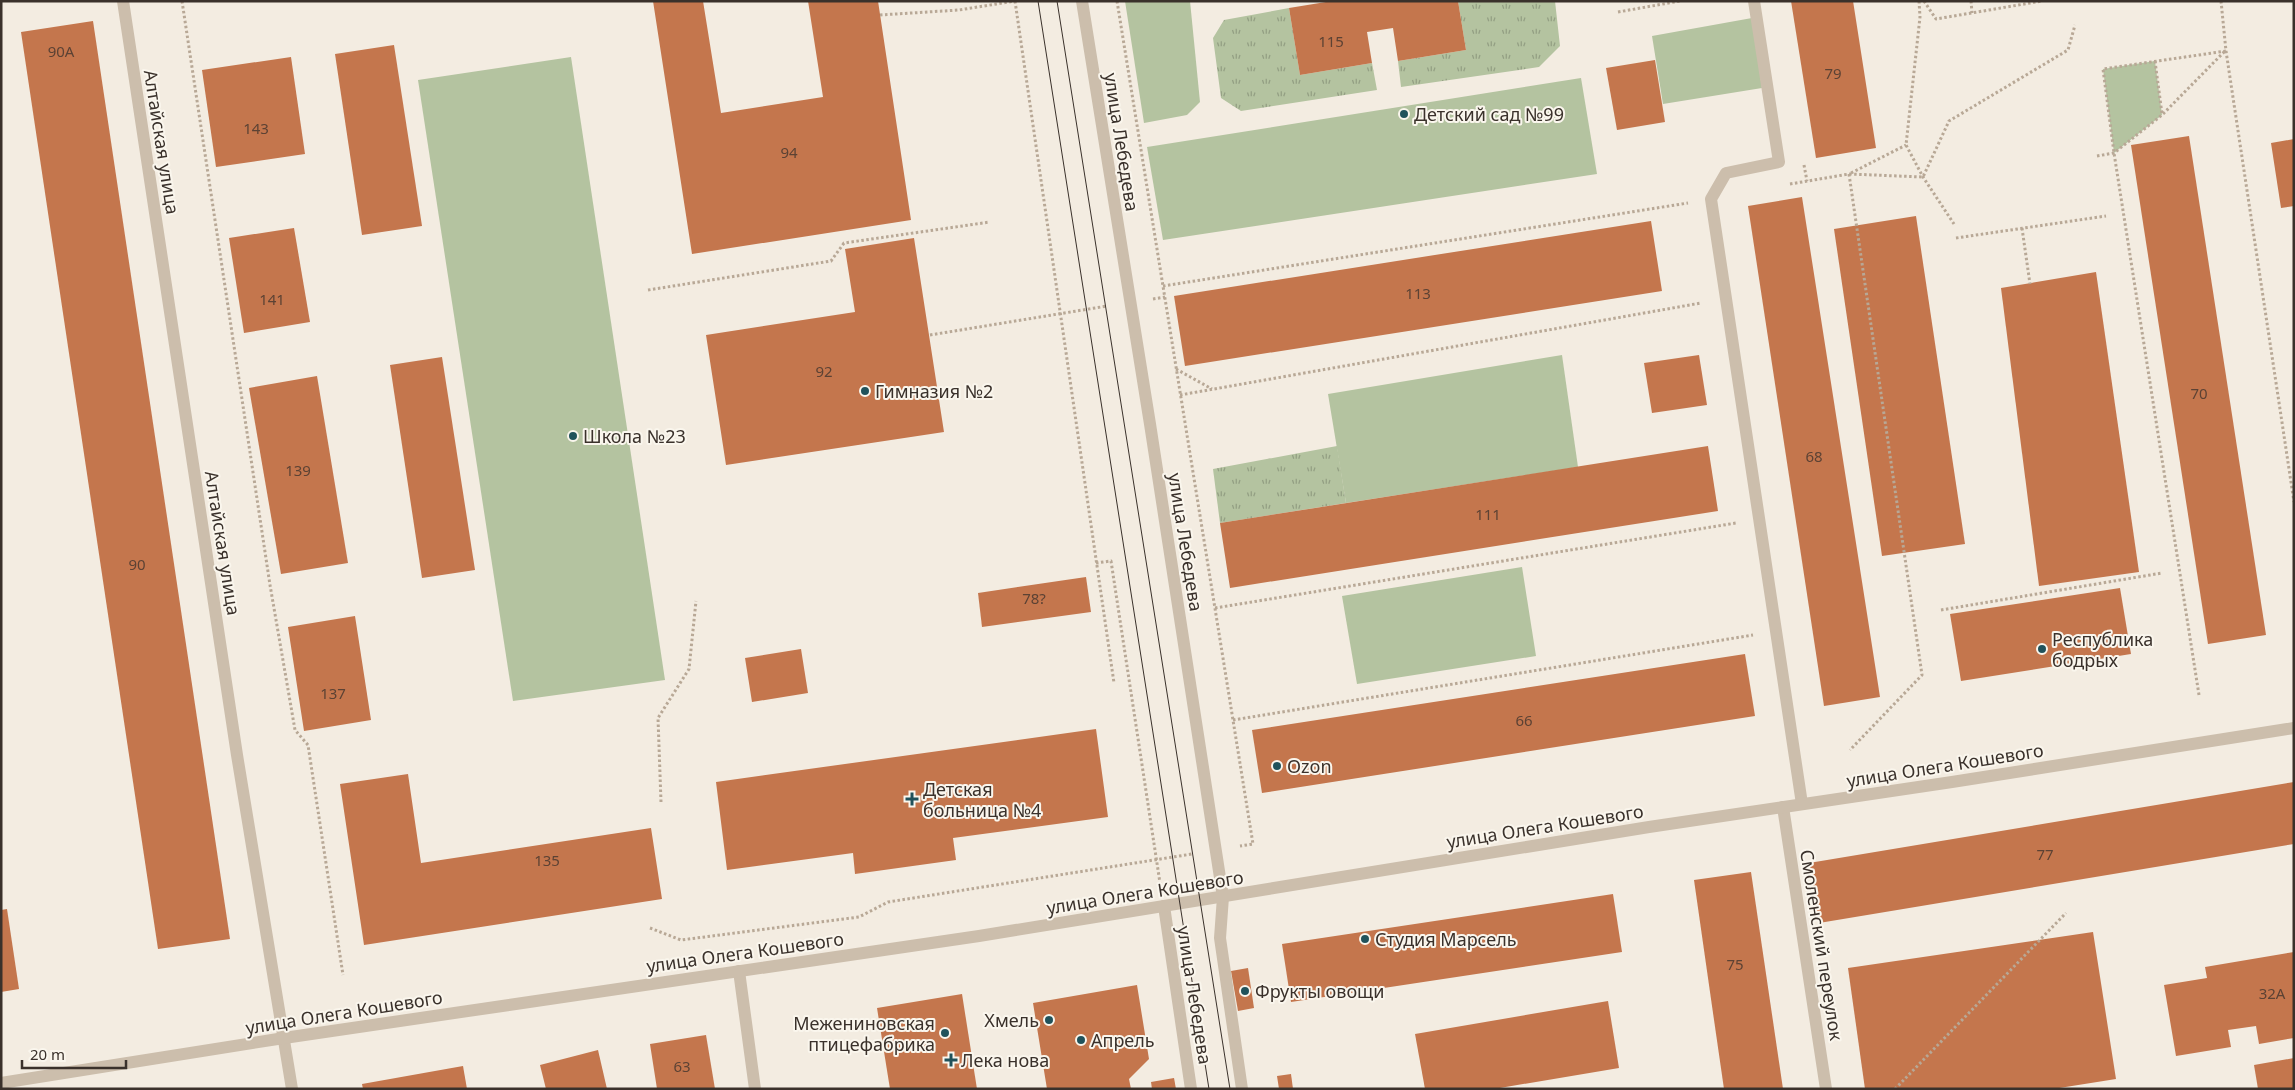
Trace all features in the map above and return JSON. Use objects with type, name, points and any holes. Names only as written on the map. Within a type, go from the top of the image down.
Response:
[{"type":"street","name":"Алтайская улица","points":[[123,1],[236,745],[292,1089]]},
{"type":"street","name":"улица Лебедева","points":[[1082,1],[1223,897],[1220,938],[1242,1089]]},
{"type":"street","points":[[1754,1],[1779,162],[1726,173],[1711,199],[1802,804]]},
{"type":"street","name":"улица Олега Кошевого","points":[[1,1083],[284,1038],[1223,897],[1649,827],[2294,728]]},
{"type":"street","name":"Смоленский переулок","points":[[1783,807],[1826,1089]]},
{"type":"street","name":"улица Лебедева","points":[[1164,906],[1192,1089]]},
{"type":"street","points":[[739,971],[755,1089]]},
{"type":"path","points":[[182,1],[270,585],[295,730],[308,745],[343,975]]},
{"type":"path","points":[[880,14],[959,10],[1015,1],[1114,683]]},
{"type":"path","points":[[650,928],[681,940],[859,917],[888,902],[1253,844],[1118,1]]},
{"type":"path","points":[[1618,12],[1680,1]]},
{"type":"path","points":[[1919,1],[1920,17],[1906,145],[1923,177],[1954,224]]},
{"type":"path","points":[[1924,1],[1936,19],[2042,1]]},
{"type":"path","points":[[1971,1],[1972,12]]},
{"type":"path","points":[[2221,1],[2226,51],[2294,502]]},
{"type":"path","points":[[1923,177],[1949,121],[2068,50],[2075,25]]},
{"type":"path","points":[[2199,695],[2114,153],[2103,69],[2226,51]]},
{"type":"path","points":[[2097,156],[2114,153],[2162,115],[2226,51]]},
{"type":"path","points":[[2155,61],[2162,115]]},
{"type":"path","points":[[1849,174],[1906,145]]},
{"type":"path","points":[[1849,174],[1923,177]]},
{"type":"path","points":[[1849,174],[1922,675],[1850,750]]},
{"type":"path","points":[[1163,286],[1711,199]]},
{"type":"path","points":[[1956,238],[2106,216]]},
{"type":"path","points":[[648,290],[832,261],[844,243],[990,222]]},
{"type":"path","points":[[2022,228],[2030,284]]},
{"type":"path","points":[[930,335],[1164,297]]},
{"type":"path","points":[[1180,394],[1725,299]]},
{"type":"path","points":[[1176,369],[1212,389]]},
{"type":"path","points":[[1215,608],[1759,519]]},
{"type":"path","points":[[1096,563],[1111,561],[1164,906]]},
{"type":"path","points":[[1941,610],[2162,573]]},
{"type":"path","points":[[661,802],[658,718],[688,669],[696,601]]},
{"type":"path","points":[[1233,720],[1776,631]]},
{"type":"path","points":[[1895,1089],[2066,914]]},
{"type":"green space","points":[[1125,1],[1190,1],[1200,102],[1187,115],[1144,123]]},
{"type":"green space","points":[[1458,1],[1555,1],[1560,46],[1539,67],[1401,87],[1398,61],[1466,50]]},
{"type":"green space","points":[[1289,8],[1300,75],[1372,63],[1377,90],[1241,111],[1221,98],[1213,38],[1224,20]]},
{"type":"green space","points":[[1752,18],[1762,88],[1663,104],[1652,36]]},
{"type":"green space","points":[[571,57],[665,680],[513,701],[418,80]]},
{"type":"green space","points":[[2155,61],[2162,115],[2114,153],[2103,69]]},
{"type":"green space","points":[[1581,78],[1597,174],[1163,240],[1147,147]]},
{"type":"green space","points":[[1562,355],[1578,467],[1346,503],[1328,394]]},
{"type":"green space","points":[[1337,446],[1346,503],[1220,523],[1213,469]]},
{"type":"green space","points":[[1522,567],[1536,656],[1357,684],[1342,596]]},
{"type":"building","points":[[653,1],[703,1],[721,113],[823,97],[808,1],[878,1],[911,220],[692,254]]},
{"type":"building","points":[[1332,1],[1458,1],[1466,50],[1398,61],[1393,28],[1367,32],[1372,63],[1300,75],[1289,8]]},
{"type":"building","points":[[1791,1],[1853,1],[1876,148],[1816,158]]},
{"type":"building","points":[[93,21],[230,939],[158,949],[21,32]]},
{"type":"building","points":[[394,45],[422,226],[362,235],[335,54]]},
{"type":"building","points":[[291,57],[305,154],[216,167],[202,70]]},
{"type":"building","points":[[1655,60],[1665,122],[1617,130],[1606,68]]},
{"type":"building","points":[[2189,136],[2266,635],[2208,644],[2131,145]]},
{"type":"building","points":[[2294,139],[2294,206],[2281,208],[2271,143]]},
{"type":"building","points":[[1802,197],[1880,697],[1824,706],[1748,206]]},
{"type":"building","points":[[1916,216],[1965,544],[1882,556],[1834,229]]},
{"type":"building","points":[[1651,221],[1662,291],[1185,366],[1174,296]]},
{"type":"building","points":[[294,228],[310,322],[244,333],[229,238]]},
{"type":"building","points":[[914,238],[944,432],[726,465],[706,335],[855,312],[845,249]]},
{"type":"building","points":[[2096,272],[2139,572],[2039,586],[2001,288]]},
{"type":"building","points":[[1699,355],[1707,405],[1652,413],[1644,363]]},
{"type":"building","points":[[442,357],[475,570],[422,578],[390,365]]},
{"type":"building","points":[[317,376],[348,563],[281,574],[249,388]]},
{"type":"building","points":[[1708,446],[1718,511],[1230,588],[1220,523]]},
{"type":"building","points":[[1086,577],[1091,612],[982,627],[978,593]]},
{"type":"building","points":[[2120,588],[2131,654],[1961,681],[1950,614]]},
{"type":"building","points":[[355,616],[371,720],[304,731],[288,627]]},
{"type":"building","points":[[801,649],[808,693],[752,702],[745,658]]},
{"type":"building","points":[[1745,654],[1755,716],[1262,793],[1252,730]]},
{"type":"building","name":"Детская больница №4","points":[[1096,729],[1108,817],[953,838],[956,860],[855,874],[853,853],[727,870],[716,782]]},
{"type":"building","points":[[408,774],[421,863],[651,828],[662,899],[364,945],[340,784]]},
{"type":"building","points":[[2294,782],[2294,844],[1819,923],[1809,863]]},
{"type":"building","points":[[1751,872],[1783,1089],[1724,1089],[1694,880]]},
{"type":"building","points":[[1613,894],[1622,952],[1291,1002],[1282,944]]},
{"type":"building","points":[[7,909],[19,989],[1,992],[1,910]]},
{"type":"building","points":[[2093,932],[2116,1079],[2053,1089],[1865,1089],[1848,968]]},
{"type":"building","points":[[2294,952],[2294,1038],[2259,1044],[2256,1026],[2228,1030],[2231,1047],[2176,1056],[2164,985],[2207,978],[2205,967]]},
{"type":"building","points":[[1248,968],[1254,1008],[1238,1011],[1231,971]]},
{"type":"building","points":[[1137,985],[1149,1059],[1129,1079],[1131,1089],[1047,1089],[1033,1003]]},
{"type":"building","points":[[962,994],[977,1089],[890,1089],[877,1008]]},
{"type":"building","points":[[1608,1001],[1619,1068],[1494,1089],[1425,1089],[1415,1034]]},
{"type":"building","points":[[706,1035],[715,1089],[657,1089],[650,1044]]},
{"type":"building","points":[[598,1050],[607,1089],[546,1089],[540,1065]]},
{"type":"building","points":[[2294,1058],[2294,1089],[2258,1089],[2254,1065]]},
{"type":"building","points":[[463,1066],[467,1089],[363,1089],[362,1084]]},
{"type":"building","points":[[1291,1074],[1293,1089],[1279,1089],[1277,1076]]},
{"type":"building","points":[[1174,1078],[1176,1089],[1152,1089],[1151,1082]]},
{"type":"tram line","points":[[1038,1],[1209,1089]]},
{"type":"tram line","points":[[1057,1],[1230,1089]]},
{"type":"place","name":"Детский сад №99","points":[[1404,114]]},
{"type":"place","name":"Гимназия №2","points":[[865,391]]},
{"type":"place","name":"Школа №23","points":[[573,436]]},
{"type":"place","name":"Республика бодрых","points":[[2042,649]]},
{"type":"place","name":"Ozon","points":[[1277,766]]},
{"type":"place","name":"Детская больница №4","points":[[912,799]]},
{"type":"place","name":"Студия Марсель","points":[[1365,939]]},
{"type":"place","name":"Фрукты овощи","points":[[1245,991]]},
{"type":"place","name":"Хмель","points":[[1049,1020]]},
{"type":"place","name":"Межениновская птицефабрика","points":[[945,1033]]},
{"type":"place","name":"Апрель","points":[[1081,1040]]},
{"type":"place","name":"Лека нова","points":[[951,1060]]}]
